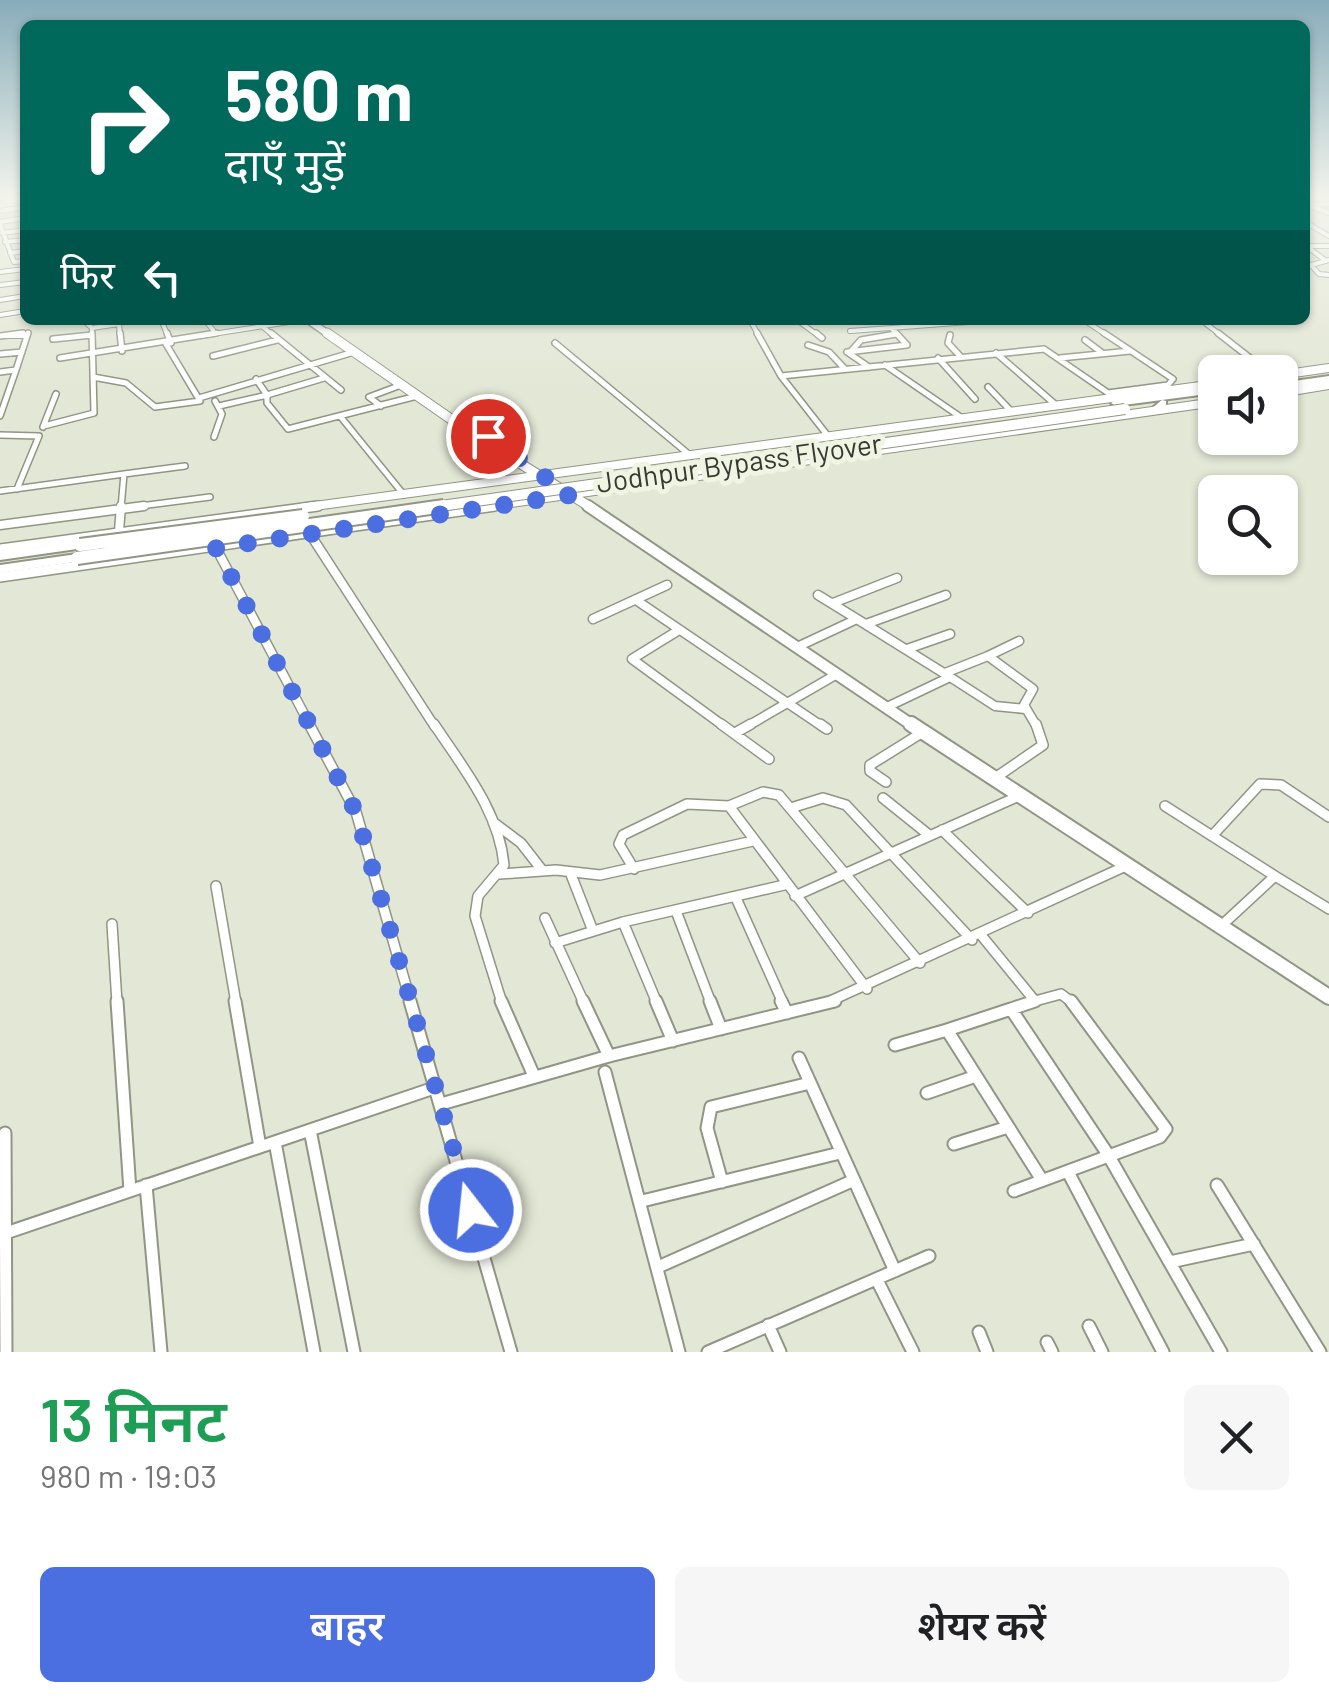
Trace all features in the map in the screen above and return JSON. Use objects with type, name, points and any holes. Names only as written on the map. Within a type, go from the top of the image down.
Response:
[{"type":"highway","points":[[1298,381],[1329,376]]},
{"type":"highway","points":[[1130,395],[1158,404],[1198,398]]},
{"type":"highway","name":"Jodhpur Bypass Flyover","points":[[79,551],[1116,401],[1158,404]]},
{"type":"highway","points":[[0,552],[79,551]]},
{"type":"highway","points":[[0,569],[79,551]]},
{"type":"main road","points":[[313,325],[1329,997]]},
{"type":"main road","points":[[328,325],[522,462]]},
{"type":"street","points":[[44,426],[94,414],[92,332],[87,325]]},
{"type":"street","points":[[53,339],[115,325]]},
{"type":"street","points":[[118,325],[122,350]]},
{"type":"street","points":[[163,325],[169,356],[176,356],[199,398]]},
{"type":"street","points":[[209,325],[212,330]]},
{"type":"street","points":[[60,358],[279,325]]},
{"type":"street","points":[[753,325],[781,376],[828,436]]},
{"type":"street","points":[[804,325],[822,338]]},
{"type":"street","points":[[850,331],[949,325]]},
{"type":"street","points":[[0,552],[120,531],[1056,405],[1116,401],[1173,383],[1172,375],[1092,325]]},
{"type":"street","points":[[1207,325],[1246,355]]},
{"type":"street","points":[[263,328],[341,390]]},
{"type":"street","points":[[894,331],[923,360]]},
{"type":"street","points":[[870,367],[847,354],[861,340],[894,331]]},
{"type":"street","points":[[0,336],[28,333],[0,413]]},
{"type":"street","points":[[950,335],[948,344],[960,356]]},
{"type":"street","points":[[212,356],[277,340]]},
{"type":"street","points":[[1085,340],[1103,353]]},
{"type":"street","points":[[555,344],[690,456]]},
{"type":"street","points":[[808,345],[829,352],[845,369]]},
{"type":"street","points":[[852,350],[907,345]]},
{"type":"street","points":[[781,376],[1044,349],[1116,401]]},
{"type":"street","points":[[1060,358],[1132,350]]},
{"type":"street","points":[[0,354],[22,352]]},
{"type":"street","points":[[93,377],[126,383],[154,407],[200,401],[199,398],[256,379],[354,352]]},
{"type":"street","points":[[996,353],[1056,405]]},
{"type":"street","points":[[938,358],[976,398]]},
{"type":"street","points":[[885,366],[908,384],[939,394],[962,418]]},
{"type":"street","points":[[0,372],[16,370]]},
{"type":"street","points":[[214,437],[221,418],[217,403],[267,395],[324,378]]},
{"type":"street","points":[[256,379],[267,395],[270,410],[288,429],[418,396]]},
{"type":"street","points":[[381,406],[368,397],[402,385]]},
{"type":"street","points":[[988,387],[1011,411]]},
{"type":"street","points":[[0,391],[10,390]]},
{"type":"street","points":[[17,489],[56,394]]},
{"type":"street","points":[[1116,401],[1130,395],[1198,396]]},
{"type":"street","points":[[0,577],[310,534],[1158,404]]},
{"type":"street","points":[[340,416],[404,495]]},
{"type":"street","points":[[0,435],[38,434]]},
{"type":"street","points":[[0,491],[185,466]]},
{"type":"street","points":[[120,531],[124,474]]},
{"type":"street","points":[[0,525],[210,497]]},
{"type":"street","points":[[310,534],[494,822],[505,855],[500,874],[476,897],[474,917],[494,981],[534,1076]]},
{"type":"street","points":[[216,548],[356,812],[511,1352]]},
{"type":"street","points":[[832,603],[897,578]]},
{"type":"street","points":[[593,619],[667,585]]},
{"type":"street","points":[[818,594],[995,706],[1025,709]]},
{"type":"street","points":[[797,647],[862,621],[946,595]]},
{"type":"street","points":[[636,600],[827,729]]},
{"type":"street","points":[[680,630],[632,659],[769,759]]},
{"type":"street","points":[[906,649],[950,634]]},
{"type":"street","points":[[887,707],[1020,641]]},
{"type":"street","points":[[988,656],[1033,690],[1025,709]]},
{"type":"street","points":[[735,733],[837,674]]},
{"type":"street","points":[[995,778],[1043,745],[1043,736],[1025,709]]},
{"type":"street","points":[[886,782],[870,771],[870,765],[923,732]]},
{"type":"street","points":[[1212,836],[1260,784],[1281,785],[1329,817]]},
{"type":"street","points":[[634,869],[620,844],[623,834],[678,807],[710,802],[729,806],[764,792],[779,795],[794,807],[920,963]]},
{"type":"street","points":[[795,896],[1022,796]]},
{"type":"street","points":[[794,807],[823,798],[841,801],[1035,1001]]},
{"type":"street","points":[[883,798],[930,835]]},
{"type":"street","points":[[729,806],[784,884],[867,989]]},
{"type":"street","points":[[1165,806],[1329,910]]},
{"type":"street","points":[[494,822],[521,844],[542,870]]},
{"type":"street","points":[[942,830],[1028,913]]},
{"type":"street","points":[[500,874],[542,870],[600,876],[753,841]]},
{"type":"street","points":[[441,1104],[867,989],[1128,865]]},
{"type":"street","points":[[570,872],[592,932]]},
{"type":"street","points":[[1221,926],[1275,876]]},
{"type":"street","points":[[556,944],[623,922],[784,884]]},
{"type":"street","points":[[216,886],[260,1147]]},
{"type":"street","points":[[736,898],[787,1013]]},
{"type":"street","points":[[1312,899],[1329,902]]},
{"type":"street","points":[[676,911],[721,1029]]},
{"type":"street","points":[[545,918],[608,1056]]},
{"type":"street","points":[[623,922],[673,1041]]},
{"type":"street","points":[[112,924],[130,1191]]},
{"type":"street","points":[[895,1045],[1061,994],[1070,999],[1166,1129],[1160,1136],[1014,1191]]},
{"type":"street","points":[[1011,1009],[1107,1153],[1221,1352]]},
{"type":"street","points":[[947,1030],[1042,1180]]},
{"type":"street","points":[[799,1058],[895,1272]]},
{"type":"street","points":[[605,1072],[679,1352]]},
{"type":"street","points":[[926,1093],[976,1076]]},
{"type":"street","points":[[722,1182],[707,1128],[710,1107],[810,1083]]},
{"type":"street","points":[[3,1234],[434,1088]]},
{"type":"street","points":[[954,1144],[1008,1127]]},
{"type":"street","points":[[310,1130],[354,1352]]},
{"type":"street","points":[[5,1133],[6,1352]]},
{"type":"street","points":[[275,1142],[314,1352]]},
{"type":"street","points":[[642,1201],[840,1153]]},
{"type":"street","points":[[1068,1172],[1163,1352]]},
{"type":"street","points":[[658,1267],[852,1181]]},
{"type":"street","points":[[1218,1185],[1320,1352]]},
{"type":"street","points":[[146,1186],[162,1352]]},
{"type":"street","points":[[1170,1262],[1254,1244]]},
{"type":"street","points":[[708,1352],[929,1256]]},
{"type":"street","points":[[876,1280],[913,1352]]},
{"type":"street","points":[[768,1325],[780,1352]]},
{"type":"street","points":[[1089,1326],[1102,1352]]},
{"type":"street","points":[[979,1332],[987,1352]]},
{"type":"route","points":[[471,1210],[356,812],[216,548],[570,495],[488,436]]}]
